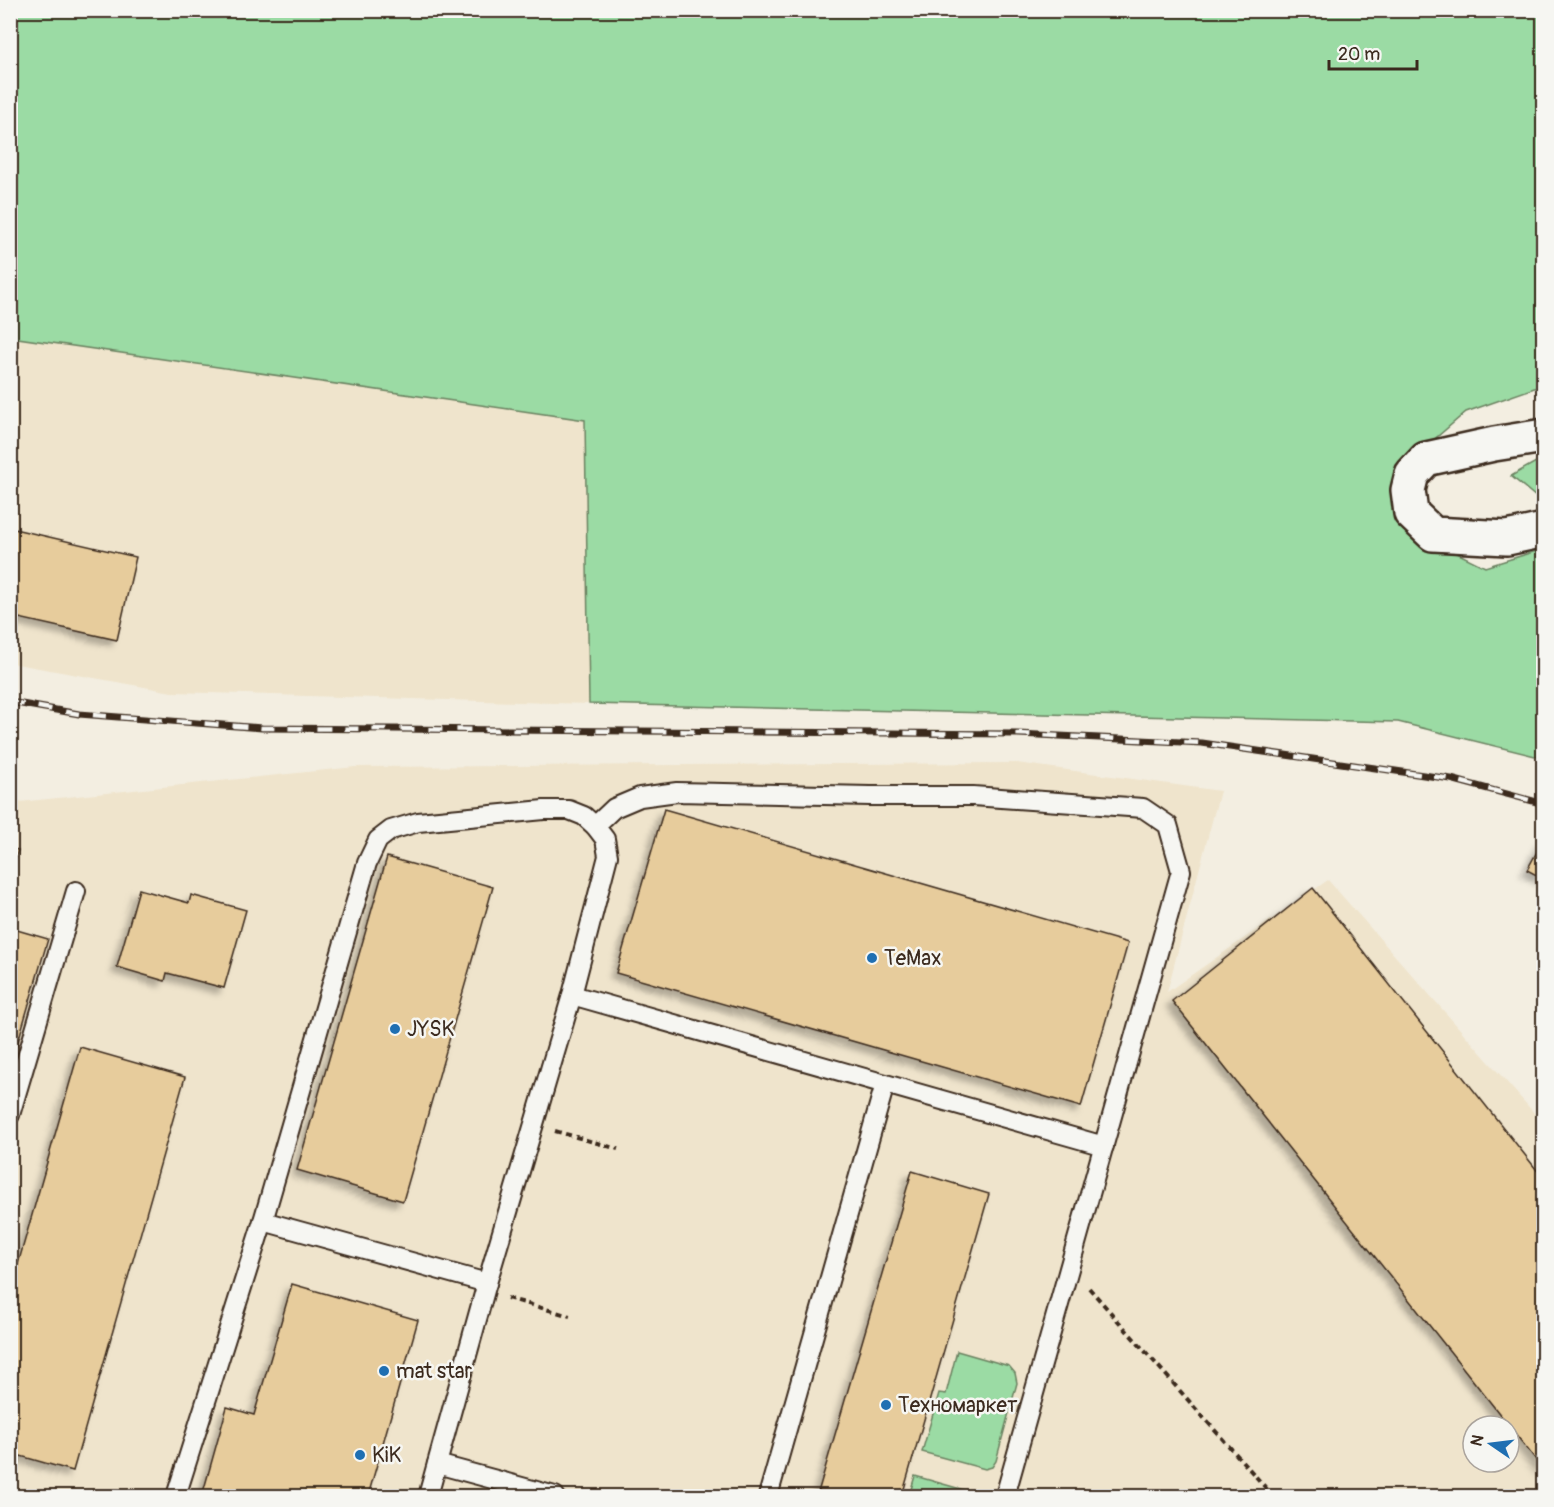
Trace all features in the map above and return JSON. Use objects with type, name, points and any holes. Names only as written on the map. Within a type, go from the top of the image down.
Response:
[{"type":"street","points":[[1544,436],[1426,459],[1412,474],[1408,490],[1411,513],[1433,534],[1506,538],[1544,530]]},
{"type":"lane","points":[[596,826],[614,808],[640,797],[677,792],[973,796],[1143,807],[1168,825],[1181,871],[1005,1497]]},
{"type":"lane","points":[[176,1497],[263,1221],[367,863],[378,840],[391,830],[418,822],[543,810],[569,810],[584,816],[596,826],[605,839],[608,856],[572,995],[486,1288],[428,1497]]},
{"type":"lane","points":[[10,1115],[76,891]]},
{"type":"lane","points":[[572,995],[1104,1146]]},
{"type":"lane","points":[[768,1497],[885,1084]]},
{"type":"lane","points":[[263,1221],[486,1288]]},
{"type":"lane","points":[[437,1464],[555,1497]]},
{"type":"path","points":[[534,1125],[618,1149]]},
{"type":"path","points":[[1070,1266],[1273,1497]]},
{"type":"path","points":[[486,1288],[570,1316]]},
{"type":"shaded area","points":[[11,337],[585,420],[589,704],[172,692],[11,663]]},
{"type":"shaded area","points":[[1017,763],[1220,791],[1167,992],[1328,880],[1543,1123],[1543,1496],[11,1496],[10,803],[355,767]]},
{"type":"green space","points":[[11,11],[1543,11],[1543,385],[1466,412],[1394,474],[1404,527],[1485,567],[1543,549],[1543,758],[1398,722],[589,704],[585,420],[11,337]]},
{"type":"green space","points":[[1543,458],[1544,502],[1543,503],[1511,476]]},
{"type":"green space","points":[[957,1351],[1009,1366],[1015,1373],[1017,1383],[996,1461],[992,1467],[985,1469],[922,1452],[939,1393],[946,1394]]},
{"type":"green space","points":[[915,1476],[971,1492],[977,1496],[909,1496]]},
{"type":"building","points":[[10,528],[136,557],[117,640],[10,616]]},
{"type":"building","name":"ТеМах","points":[[664,809],[1128,943],[1081,1107],[616,973]]},
{"type":"building","points":[[1544,839],[1544,879],[1527,870]]},
{"type":"building","points":[[10,848],[18,850],[10,877]]},
{"type":"building","name":"JYSK","points":[[387,857],[493,887],[403,1201],[297,1170]]},
{"type":"building","points":[[1313,888],[1544,1179],[1544,1470],[1521,1441],[1521,1414],[1500,1414],[1172,1001]]},
{"type":"building","points":[[139,889],[189,903],[191,895],[246,910],[224,988],[167,973],[165,981],[117,967]]},
{"type":"building","points":[[10,928],[48,939],[10,1069]]},
{"type":"building","points":[[80,1047],[185,1077],[73,1471],[10,1453],[10,1292]]},
{"type":"building","name":"Техномаркет","points":[[912,1171],[989,1194],[902,1496],[817,1496]]},
{"type":"building","points":[[292,1284],[418,1320],[368,1496],[202,1496],[227,1407],[254,1415]]},
{"type":"railway","points":[[10,702],[79,714],[262,728],[1018,734],[1202,743],[1451,779],[1544,804]]},
{"type":"place","name":"ТеМах","points":[[872,958]]},
{"type":"place","name":"JYSK","points":[[395,1029]]},
{"type":"place","name":"mat star","points":[[384,1371]]},
{"type":"place","name":"Техномаркет","points":[[886,1405]]},
{"type":"place","name":"KiK","points":[[360,1455]]}]
